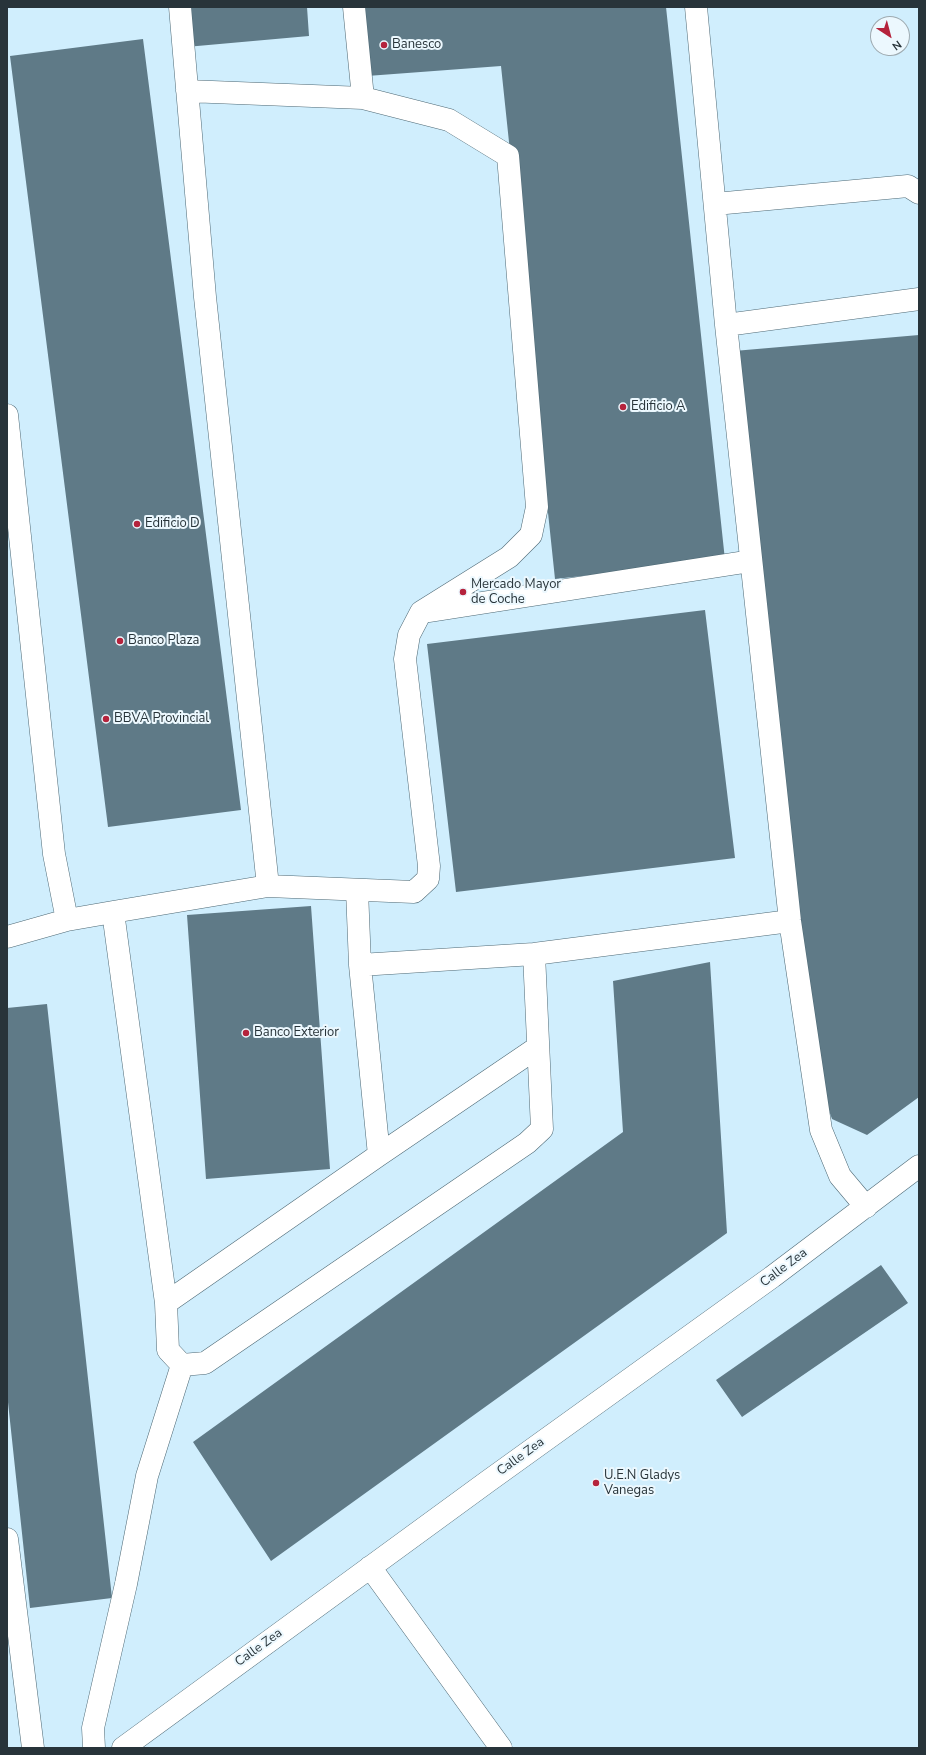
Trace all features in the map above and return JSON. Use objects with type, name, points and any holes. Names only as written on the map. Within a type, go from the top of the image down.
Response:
[{"type":"street","points":[[180,7],[205,297],[268,886]]},
{"type":"street","points":[[354,7],[363,98]]},
{"type":"street","points":[[696,7],[716,204],[726,325],[790,921],[821,1130],[840,1176],[866,1207]]},
{"type":"street","points":[[7,937],[67,920],[268,886],[414,892],[428,879],[429,866],[405,659],[408,635],[421,612],[509,557],[531,535],[537,507],[508,156],[449,120],[363,98],[187,91]]},
{"type":"street","points":[[716,204],[908,186],[919,193]]},
{"type":"street","points":[[726,325],[919,299]]},
{"type":"street","points":[[7,414],[54,854],[67,920]]},
{"type":"street","points":[[421,612],[751,561]]},
{"type":"street","points":[[357,890],[360,965],[379,1155]]},
{"type":"street","points":[[113,912],[166,1303],[168,1350],[182,1365]]},
{"type":"street","points":[[360,965],[534,954],[790,921]]},
{"type":"street","points":[[182,1365],[205,1363],[527,1143],[542,1129],[534,954]]},
{"type":"street","points":[[166,1303],[538,1047]]},
{"type":"street","name":"Calle Zea","points":[[122,1748],[772,1277],[919,1166]]},
{"type":"street","points":[[94,1748],[93,1728],[126,1584],[147,1476],[182,1365]]},
{"type":"street","points":[[7,1539],[33,1748]]},
{"type":"street","points":[[370,1567],[500,1748]]},
{"type":"building","points":[[183,7],[307,7],[309,36],[186,47]]},
{"type":"building","name":"Edificio A","points":[[360,7],[666,7],[725,560],[555,579],[501,66],[367,76]]},
{"type":"building","name":"Edificio D","points":[[143,39],[241,810],[108,827],[10,56]]},
{"type":"building","points":[[919,335],[919,1097],[867,1135],[832,1119],[818,1079],[734,351]]},
{"type":"building","points":[[705,610],[735,858],[456,892],[427,644]]},
{"type":"building","points":[[311,906],[330,1169],[206,1179],[187,915]]},
{"type":"building","points":[[710,962],[727,1233],[271,1561],[193,1442],[623,1132],[613,981]]},
{"type":"building","points":[[47,1004],[112,1598],[30,1608],[7,1393],[7,1008]]},
{"type":"building","points":[[881,1265],[908,1303],[742,1417],[716,1380]]},
{"type":"place","name":"Banesco","points":[[384,45]]},
{"type":"place","name":"Edificio A","points":[[623,407]]},
{"type":"place","name":"Edificio D","points":[[137,524]]},
{"type":"place","name":"Mercado Mayor de Coche","points":[[463,592]]},
{"type":"place","name":"Banco Plaza","points":[[120,641]]},
{"type":"place","name":"BBVA Provincial","points":[[106,719]]},
{"type":"place","name":"Banco Exterior","points":[[246,1033]]},
{"type":"place","name":"U.E.N Gladys Vanegas","points":[[596,1483]]}]
